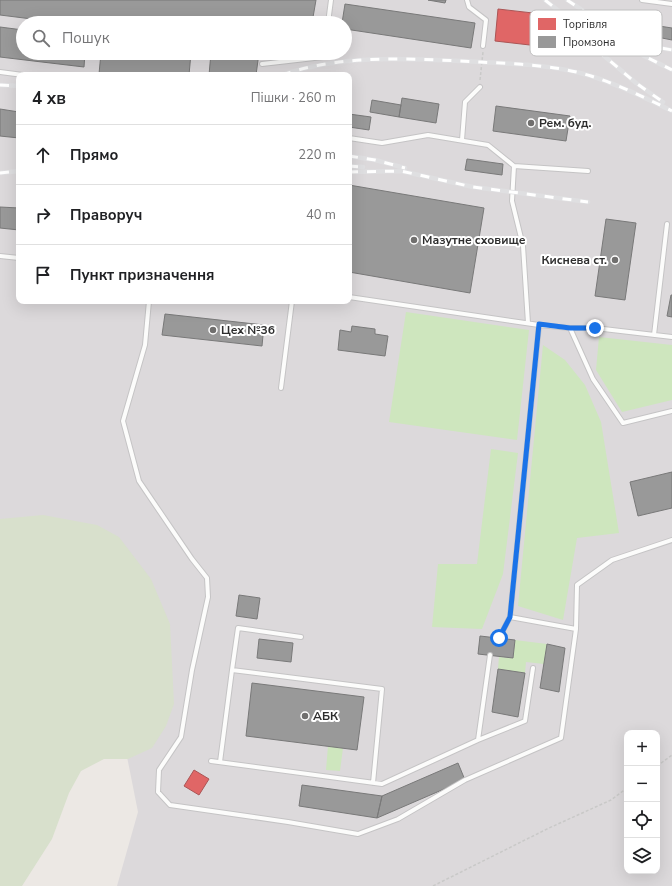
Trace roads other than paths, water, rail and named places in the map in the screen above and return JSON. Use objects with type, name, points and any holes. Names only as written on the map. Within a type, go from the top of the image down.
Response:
[{"type":"lane","points":[[329,16],[331,0]]},
{"type":"lane","points":[[467,0],[469,7],[486,20],[483,46]]},
{"type":"lane","points":[[642,0],[672,4]]},
{"type":"lane","points":[[262,64],[297,60]]},
{"type":"lane","points":[[0,72],[16,74]]},
{"type":"lane","points":[[462,140],[465,102],[480,87]]},
{"type":"lane","points":[[352,138],[382,143],[428,135],[488,144],[514,166],[588,171]]},
{"type":"lane","points":[[514,166],[512,201],[523,246],[528,323]]},
{"type":"lane","points":[[654,335],[667,224]]},
{"type":"lane","points":[[0,256],[16,258]]},
{"type":"lane","points":[[352,297],[528,323],[570,328],[595,328],[672,337]]},
{"type":"lane","points":[[149,304],[145,345],[123,422],[139,481],[192,559],[207,578],[208,590],[208,597],[192,670],[181,737],[160,770],[158,792],[170,805],[358,834],[398,819],[465,780],[561,738],[576,629],[577,585],[612,560],[672,540]]},
{"type":"lane","points":[[281,388],[292,304]]},
{"type":"lane","points":[[499,638],[510,617],[539,324]]},
{"type":"lane","points":[[570,328],[593,379],[623,423],[672,411]]},
{"type":"lane","points":[[510,617],[576,629]]},
{"type":"lane","points":[[220,762],[238,628],[301,637]]},
{"type":"lane","points":[[478,740],[490,655]]},
{"type":"lane","points":[[211,761],[382,784],[478,740],[525,721],[533,668]]},
{"type":"lane","points":[[232,670],[382,689],[373,783]]},
{"type":"railway","points":[[545,0],[558,10]]},
{"type":"railway","points":[[567,0],[582,10]]},
{"type":"railway","points":[[662,48],[672,50]]},
{"type":"railway","points":[[604,56],[636,83],[663,102]]},
{"type":"railway","points":[[644,56],[672,70]]},
{"type":"railway","points":[[292,72],[330,63],[355,60],[405,59],[508,63],[578,72],[622,88],[672,111]]},
{"type":"railway","points":[[0,85],[16,86]]},
{"type":"railway","points":[[352,156],[375,160],[405,168]]},
{"type":"railway","points":[[352,166],[363,167]]},
{"type":"railway","points":[[0,173],[16,171]]},
{"type":"railway","points":[[352,172],[401,171],[473,187],[588,202]]},
{"type":"place","name":"Рем. буд.","points":[[531,123]]},
{"type":"place","name":"Мазутне сховище","points":[[414,240]]},
{"type":"place","name":"Киснева ст.","points":[[615,260]]},
{"type":"place","name":"Цех №36","points":[[213,330]]},
{"type":"place","name":"АБК","points":[[305,716]]}]
